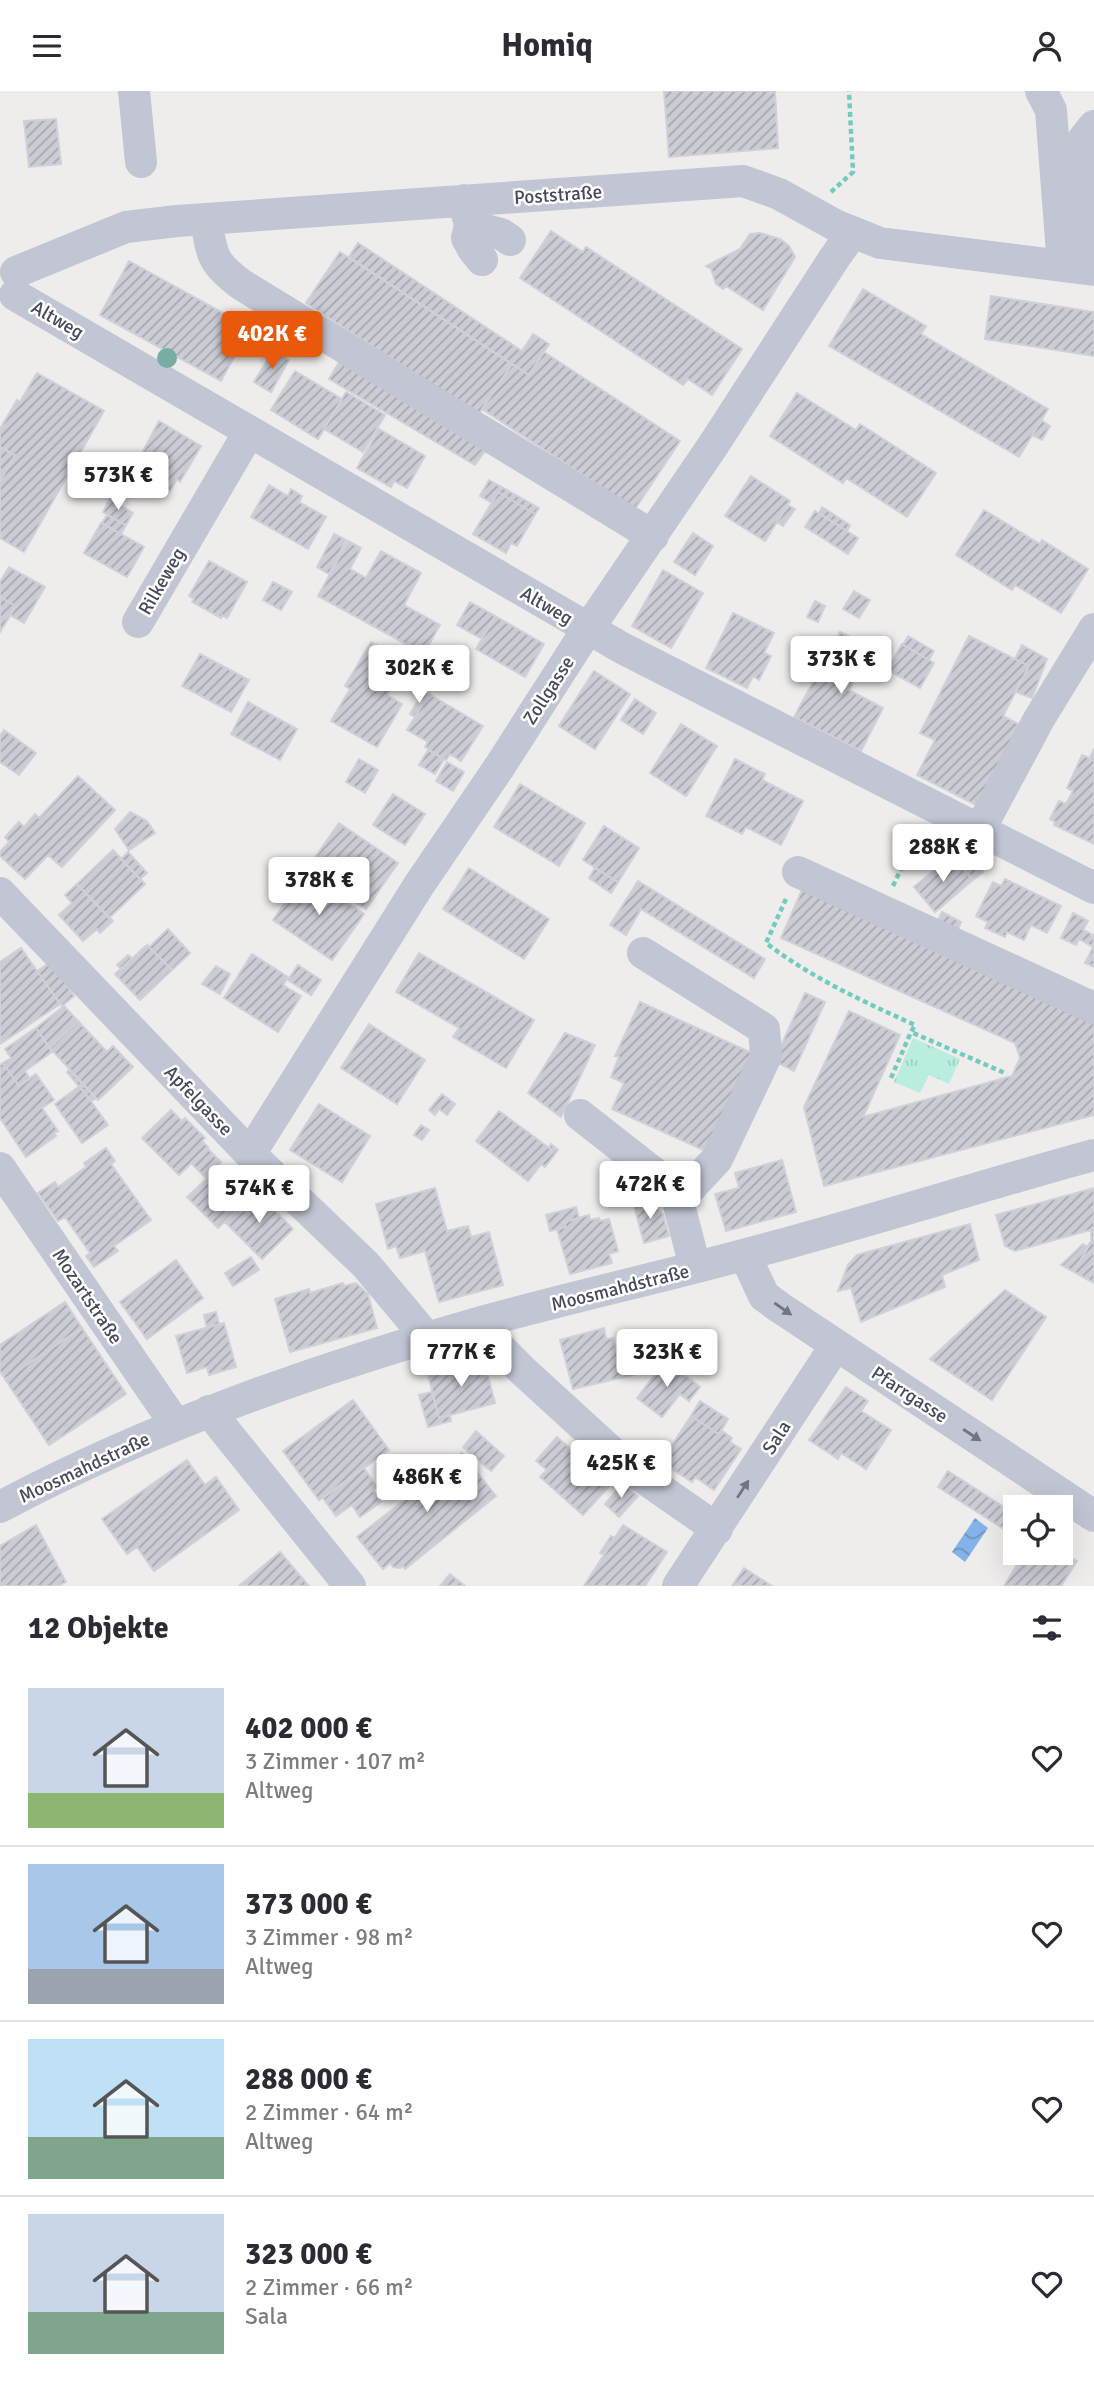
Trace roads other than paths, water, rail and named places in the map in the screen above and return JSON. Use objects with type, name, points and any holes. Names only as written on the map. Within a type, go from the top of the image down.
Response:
[{"type":"street","points":[[134,91],[141,162]]},
{"type":"street","points":[[1041,91],[1051,110],[1081,268]]},
{"type":"street","points":[[1081,268],[1081,156],[1083,140],[1094,126]]},
{"type":"street","name":"Poststraße","points":[[8,283],[127,226],[206,219],[467,213],[743,181],[779,194],[880,243],[1081,268]]},
{"type":"street","points":[[467,213],[510,240]]},
{"type":"street","points":[[467,213],[467,238],[482,260]]},
{"type":"street","points":[[206,219],[212,257],[242,285],[653,536]]},
{"type":"street","name":"Zollgasse","points":[[250,1153],[417,889],[853,232]]},
{"type":"street","name":"Altweg","points":[[8,283],[249,432],[589,629],[751,716],[1094,888]]},
{"type":"street","name":"Rilkeweg","points":[[138,622],[249,432]]},
{"type":"street","points":[[979,831],[1039,719],[1094,629]]},
{"type":"street","points":[[798,872],[1094,1008]]},
{"type":"street","name":"Apfelgasse","points":[[0,893],[250,1153],[366,1265],[428,1338]]},
{"type":"street","points":[[643,953],[764,1029],[766,1056],[717,1159],[678,1201]]},
{"type":"street","points":[[580,1115],[663,1180],[678,1201],[695,1267]]},
{"type":"street","name":"Moosmahdstraße","points":[[0,1507],[176,1425],[280,1384],[476,1324],[745,1255],[1094,1155]]},
{"type":"street","name":"Mozartstraße","points":[[0,1168],[176,1425]]},
{"type":"street","name":"Pfarrgasse","points":[[745,1255],[764,1296],[1094,1515]]},
{"type":"street","points":[[476,1324],[628,1467],[717,1529]]},
{"type":"street","name":"Sala","points":[[678,1586],[836,1345]]},
{"type":"street","points":[[209,1411],[349,1586]]},
{"type":"water","points":[[975,1518],[988,1528],[965,1562],[952,1552]]}]
